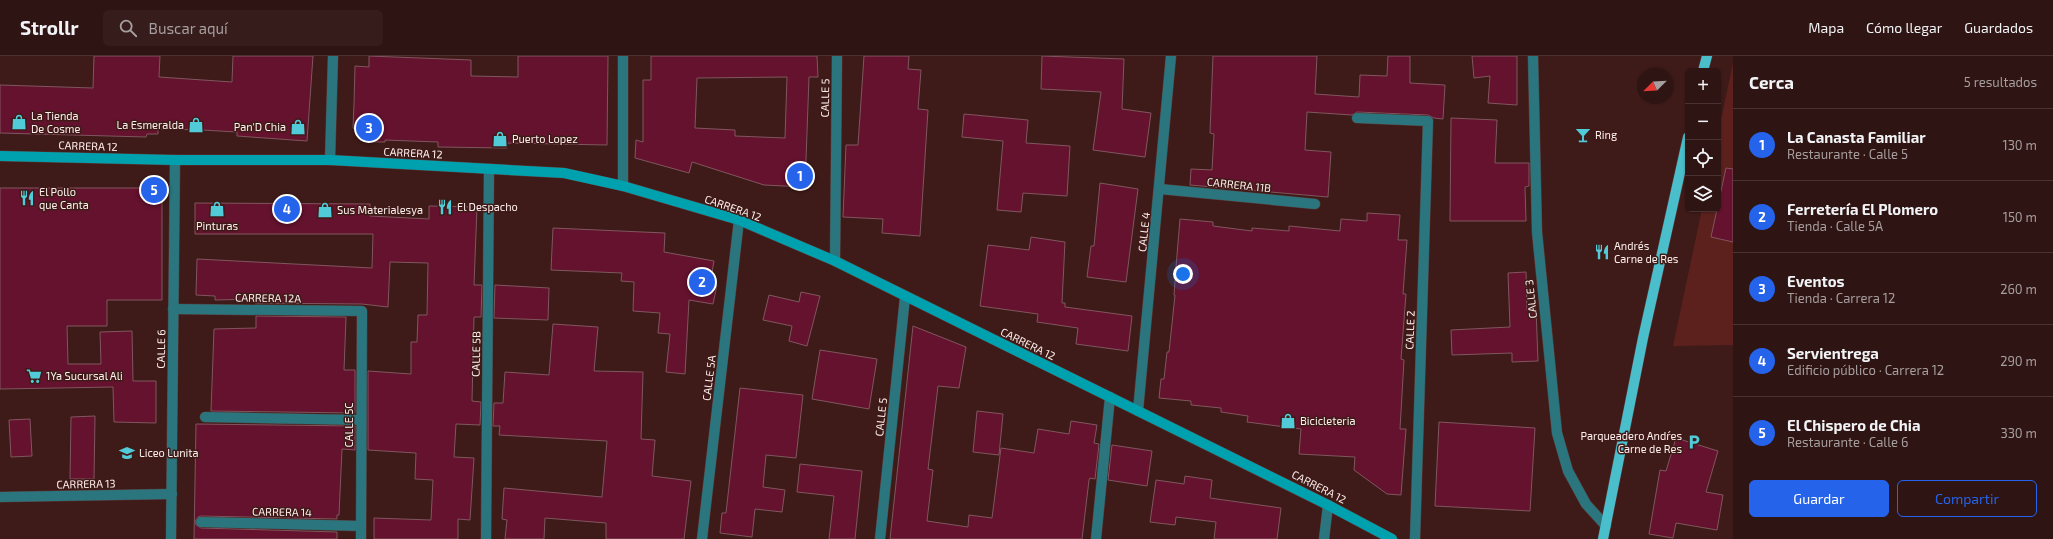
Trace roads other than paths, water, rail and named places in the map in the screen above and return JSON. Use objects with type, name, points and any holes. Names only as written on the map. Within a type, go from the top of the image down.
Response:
[{"type":"main road","points":[[1704,68],[1707,56]]},
{"type":"main road","points":[[1603,539],[1643,338],[1687,140]]},
{"type":"main road","name":"CARRERA 12","points":[[0,156],[175,160],[330,160],[564,174],[623,186],[739,220],[835,261],[905,297],[1328,505],[1392,539]]},
{"type":"street","points":[[330,160],[333,56]]},
{"type":"street","points":[[623,56],[623,186]]},
{"type":"street","name":"CALLE 5","points":[[835,261],[838,56]]},
{"type":"street","name":"CALLE 4","points":[[1138,411],[1160,189],[1171,56]]},
{"type":"street","name":"CALLE 3","points":[[1533,56],[1537,232],[1557,434],[1568,471],[1586,504],[1606,526]]},
{"type":"street","name":"CALLE 2","points":[[1357,118],[1428,121],[1415,539]]},
{"type":"street","name":"CALLE 6","points":[[171,539],[175,160]]},
{"type":"street","name":"CALLE 5B","points":[[486,539],[489,169]]},
{"type":"street","name":"CARRERA 11B","points":[[1160,189],[1315,204]]},
{"type":"street","name":"CALLE 5A","points":[[702,539],[739,220]]},
{"type":"street","name":"CALLE 5","points":[[880,539],[905,297]]},
{"type":"street","name":"CARRERA 12A","points":[[173,309],[362,311]]},
{"type":"street","name":"CALLE 5C","points":[[361,539],[362,311]]},
{"type":"street","points":[[1096,539],[1110,397]]},
{"type":"street","points":[[205,417],[361,420]]},
{"type":"street","name":"CARRERA 13","points":[[0,497],[172,494]]},
{"type":"street","points":[[1324,539],[1328,505]]},
{"type":"street","name":"CARRERA 14","points":[[202,522],[361,526]]},
{"type":"place","name":"La Tienda De Cosme","points":[[19,122]]},
{"type":"place","name":"La Esmeralda","points":[[196,125]]},
{"type":"place","name":"Pan'D Chia","points":[[298,127]]},
{"type":"place","name":"Eventos","points":[[369,128]]},
{"type":"place","name":"Ring","points":[[1583,135]]},
{"type":"place","name":"Puerto Lopez","points":[[500,139]]},
{"type":"place","name":"La Canasta Familiar","points":[[800,176]]},
{"type":"place","name":"El Chispero de Chia","points":[[154,190]]},
{"type":"place","name":"El Pollo que Canta","points":[[27,198]]},
{"type":"place","name":"El Despacho","points":[[445,207]]},
{"type":"place","name":"Pinturas","points":[[217,209]]},
{"type":"place","name":"Servientrega","points":[[287,209]]},
{"type":"place","name":"Sus Materialesya","points":[[325,210]]},
{"type":"place","name":"Andrés Carne de Res","points":[[1602,252]]},
{"type":"place","name":"Ferretería El Plomero","points":[[702,282]]},
{"type":"place","name":"1Ya Sucursal Ali","points":[[34,376]]},
{"type":"place","name":"Bicicleteria","points":[[1288,421]]},
{"type":"place","name":"Parqueadero Andŕes Carne de Res","points":[[1694,442]]},
{"type":"place","name":"Liceo Lunita","points":[[127,453]]}]
